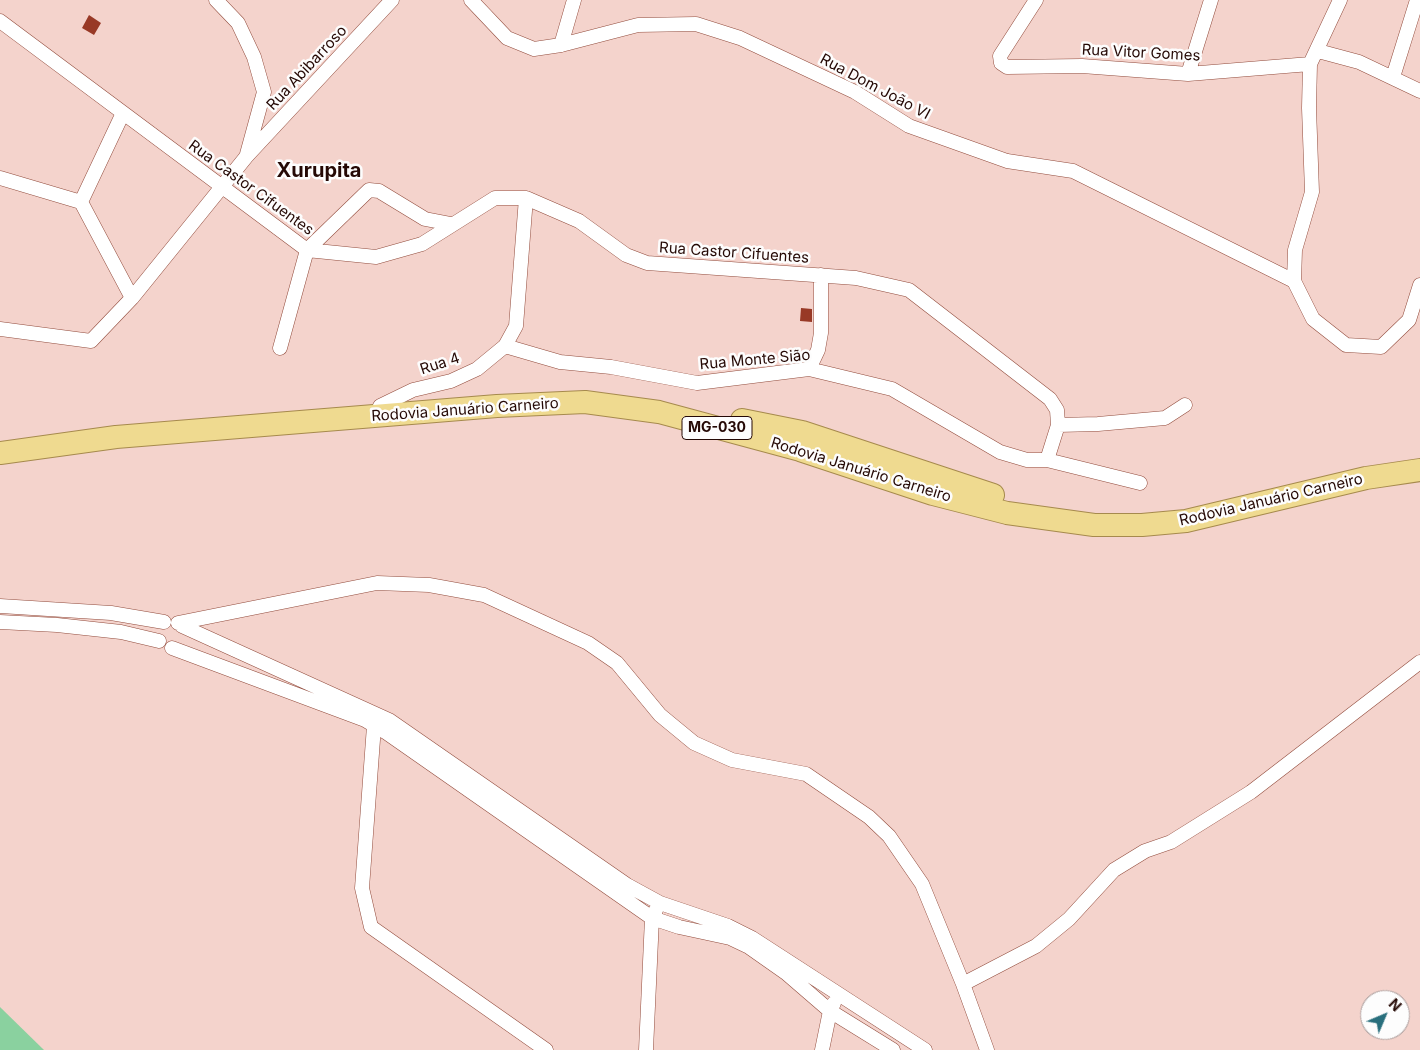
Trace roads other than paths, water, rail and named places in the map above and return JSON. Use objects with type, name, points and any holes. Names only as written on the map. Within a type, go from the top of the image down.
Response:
[{"type":"highway","name":"Rodovia Januário Carneiro","points":[[0,442],[130,425],[590,389],[802,432],[994,496],[1110,513],[1171,511],[1420,458]]},
{"type":"highway","name":"Rodovia Januário Carneiro","points":[[0,453],[116,436],[497,406],[585,402],[658,412],[800,450],[933,494],[1008,513],[1094,526],[1186,521],[1366,478],[1420,470]]},
{"type":"street","points":[[0,329],[91,341],[132,298],[223,188],[246,157],[264,92],[254,57],[238,23],[216,0]]},
{"type":"street","name":"Rua Abibarroso","points":[[246,157],[392,0]]},
{"type":"street","name":"Rua Dom João VI","points":[[471,0],[507,38],[534,49],[562,46],[638,25],[696,24],[740,38],[855,92],[909,126],[1007,161],[1073,171],[1294,281]]},
{"type":"street","points":[[562,46],[574,0]]},
{"type":"street","name":"Rua Vitor Gomes","points":[[1036,0],[1000,56],[1001,63],[1007,67],[1082,66],[1188,74],[1310,64]]},
{"type":"street","points":[[1188,74],[1211,0]]},
{"type":"street","points":[[1340,0],[1318,51],[1310,64],[1309,108],[1312,192],[1295,250],[1294,281],[1313,319],[1346,346],[1381,347],[1409,320],[1420,285]]},
{"type":"street","points":[[1392,77],[1417,0]]},
{"type":"street","name":"Rua Castor Cifuentes","points":[[0,21],[307,250],[344,256],[376,257],[422,244],[495,198],[526,198],[579,221],[626,255],[647,263],[856,278],[909,290],[1050,399],[1057,410],[1058,425]]},
{"type":"street","points":[[1318,51],[1359,62],[1420,91]]},
{"type":"street","points":[[82,202],[123,113]]},
{"type":"street","points":[[0,178],[82,202],[132,298]]},
{"type":"street","points":[[280,348],[307,250],[369,190],[374,189],[425,219],[451,224]]},
{"type":"street","points":[[505,346],[516,326],[526,198]]},
{"type":"street","points":[[809,368],[818,350],[821,333],[821,276]]},
{"type":"street","name":"Rua Monte Sião","points":[[505,346],[560,362],[610,367],[697,383],[809,368],[892,389],[1000,452],[1027,460],[1046,460],[1140,483]]},
{"type":"street","name":"Rua 4","points":[[380,406],[413,390],[451,381],[477,368],[505,346]]},
{"type":"street","points":[[1046,460],[1058,425],[1098,424],[1164,418],[1185,405]]},
{"type":"street","points":[[180,624],[377,583],[428,585],[484,595],[588,643],[617,662],[660,715],[694,743],[732,760],[806,774],[869,816],[889,836],[922,884],[963,984],[987,1050]]},
{"type":"street","points":[[0,606],[112,613],[164,622],[171,620],[180,624],[378,721],[627,885],[660,903],[728,926],[752,938],[925,1050]]},
{"type":"street","points":[[0,622],[112,631],[159,641],[165,646],[378,721],[652,918],[679,927],[730,938],[749,947],[786,973],[830,1010],[893,1050]]},
{"type":"street","points":[[159,641],[158,631],[164,622]]},
{"type":"street","points":[[172,648],[181,644],[184,635],[180,624]]},
{"type":"street","points":[[963,984],[1036,946],[1069,919],[1114,870],[1145,851],[1171,842],[1251,792],[1420,662]]},
{"type":"street","points":[[378,721],[362,888],[371,927],[546,1050]]},
{"type":"street","points":[[646,1050],[652,918],[660,903]]},
{"type":"street","points":[[822,1050],[830,1010],[838,994]]},
{"type":"district","name":"Xurupita","points":[[319,171]]}]
